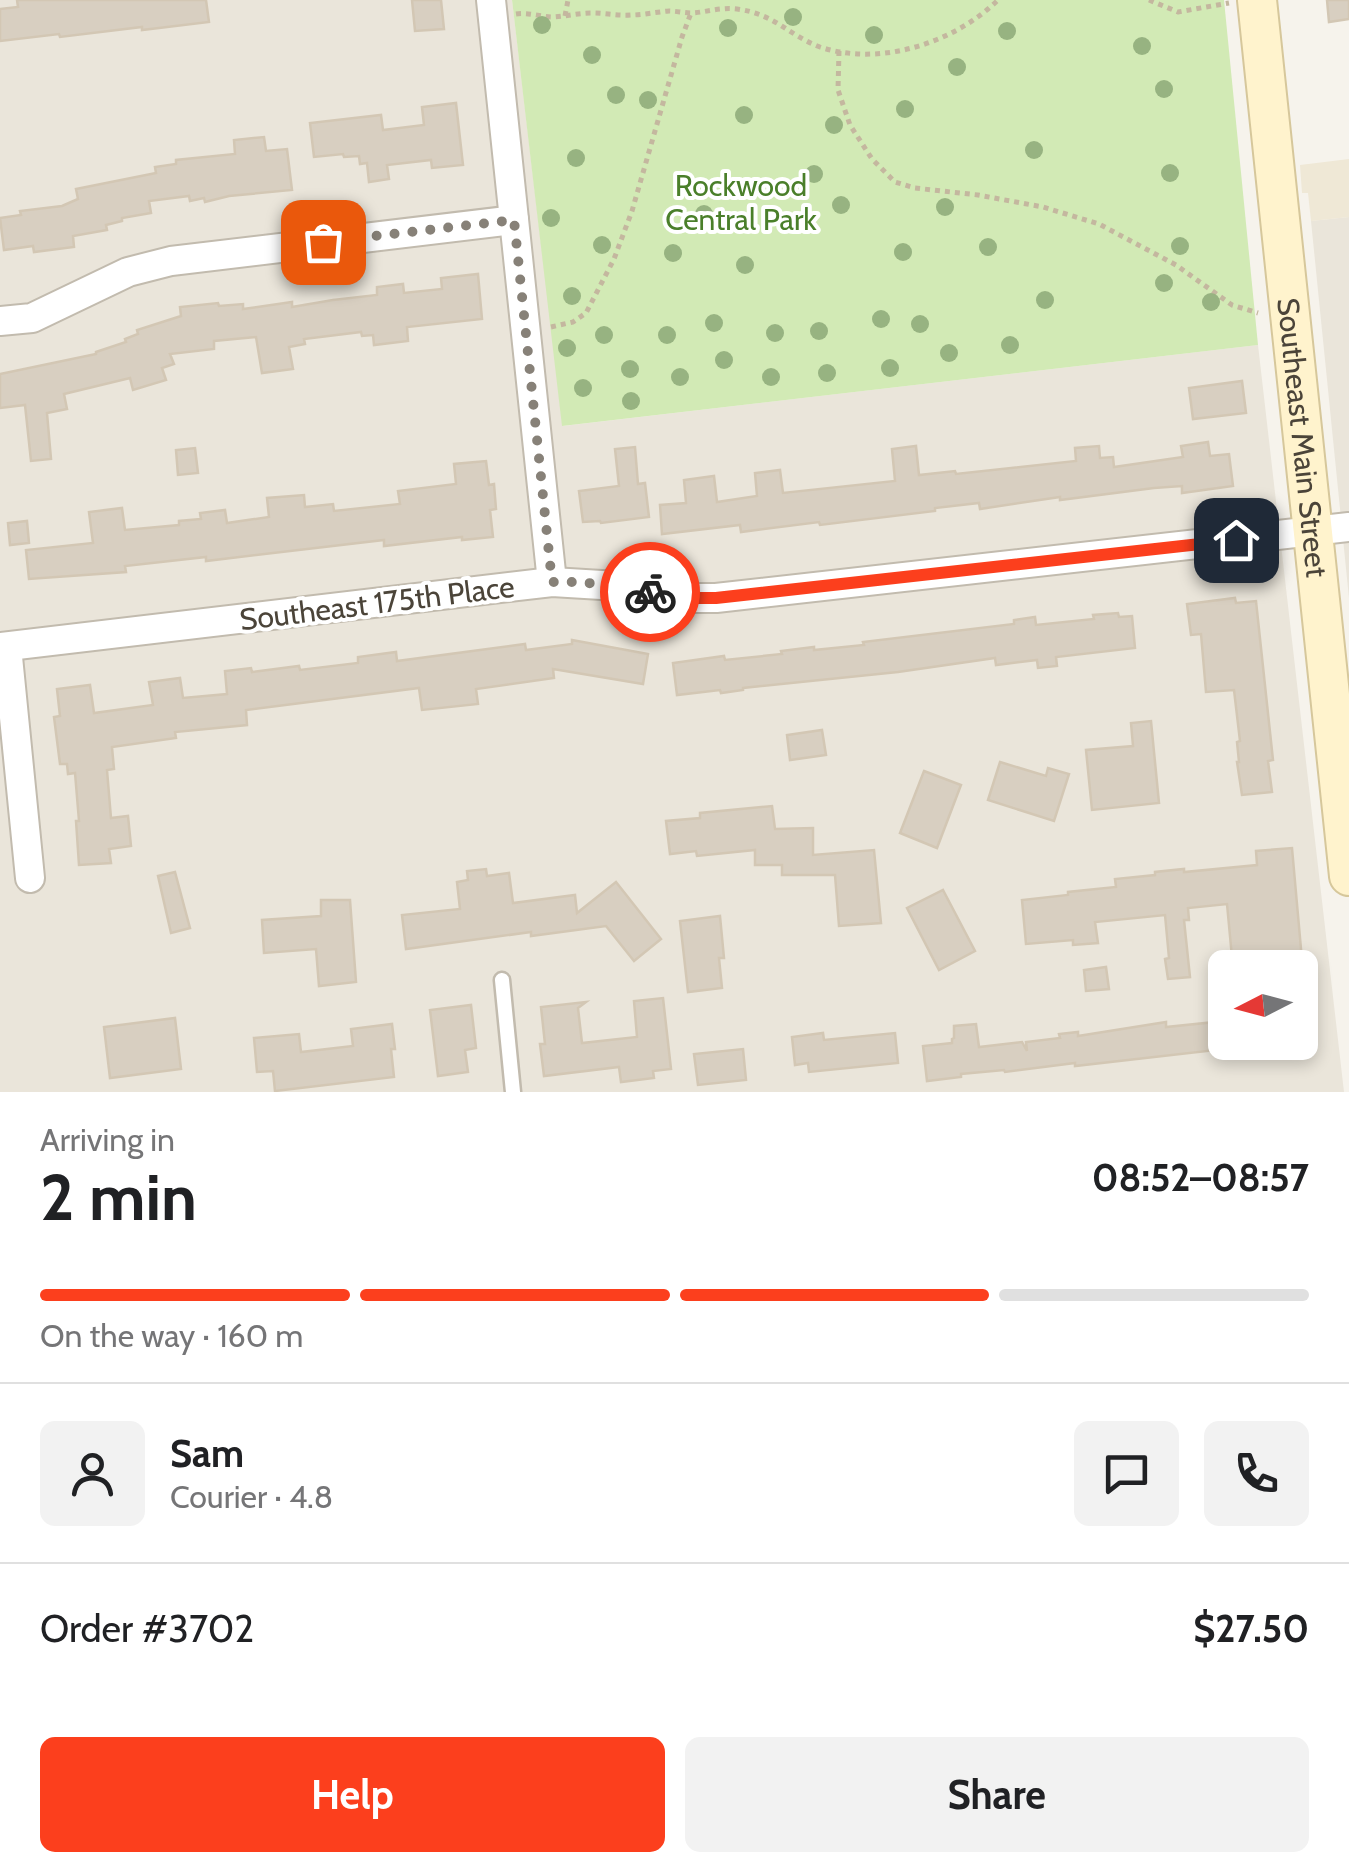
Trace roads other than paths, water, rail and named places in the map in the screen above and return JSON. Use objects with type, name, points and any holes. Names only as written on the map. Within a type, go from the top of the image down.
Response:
[{"type":"street","name":"Southeast Main Street","points":[[1244,1],[1290,310],[1331,529],[1349,876]]},
{"type":"street","points":[[491,8],[552,582]]},
{"type":"street","points":[[0,322],[32,318],[128,272],[171,261],[514,220]]},
{"type":"street","name":"Southeast 175th Place","points":[[3,647],[552,582],[618,586],[680,598],[716,598],[1331,529]]},
{"type":"street","points":[[3,647],[30,878]]},
{"type":"lane","points":[[502,980],[513,1092]]},
{"type":"park label","name":"Rockwood Central Park","points":[[741,202]]}]
